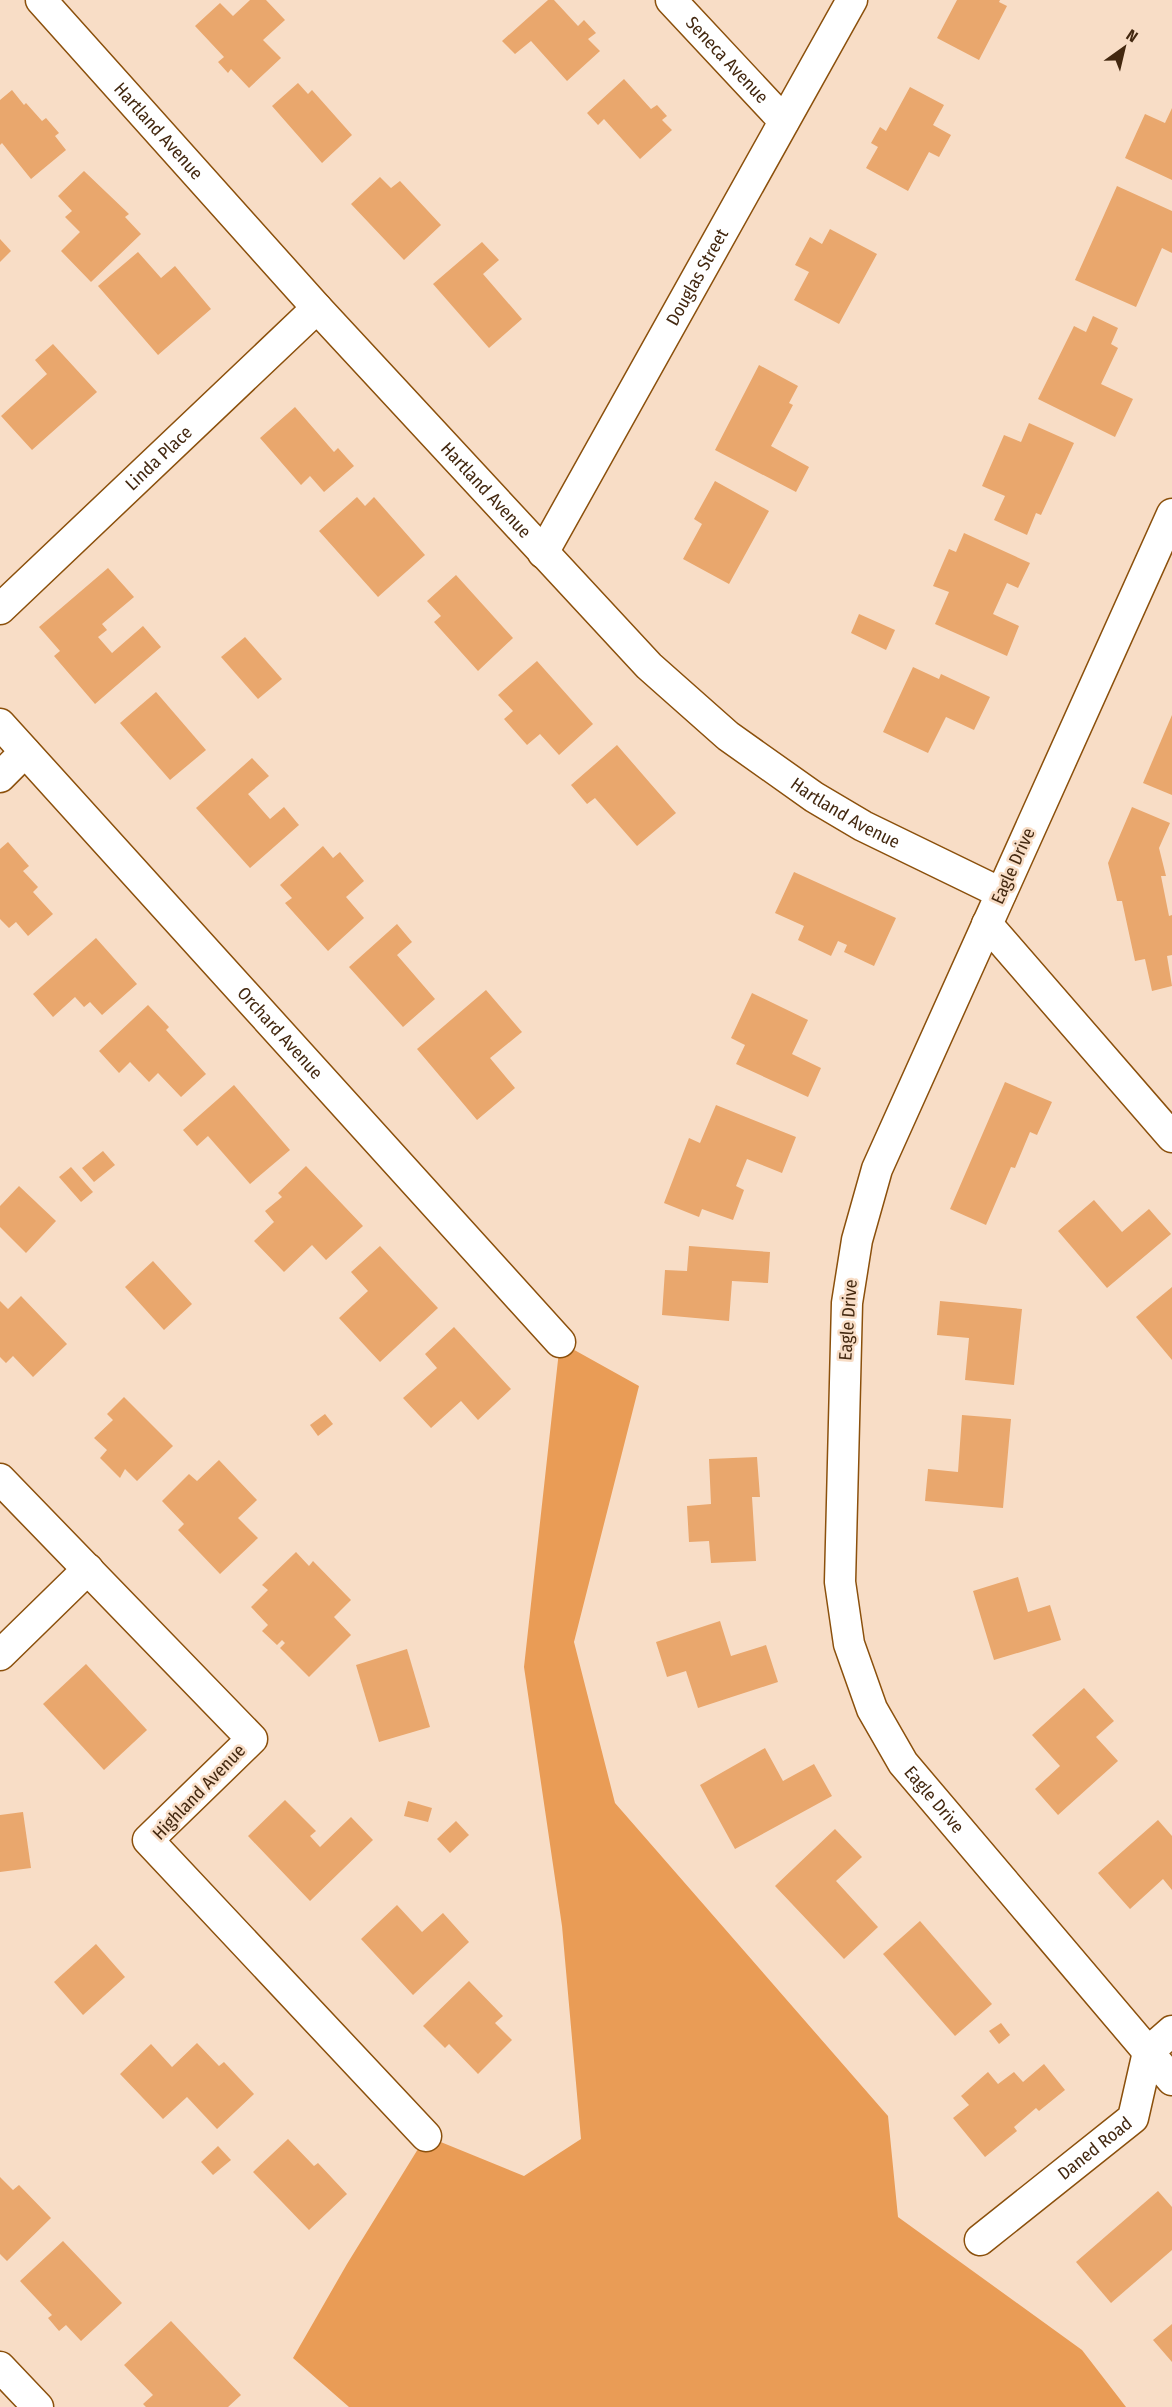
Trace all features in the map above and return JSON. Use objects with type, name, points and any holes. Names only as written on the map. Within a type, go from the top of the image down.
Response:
[{"type":"street","name":"Hartland Avenue","points":[[41,0],[317,308],[649,666],[728,736],[814,796],[862,826],[1001,893]]},
{"type":"street","name":"Seneca Avenue","points":[[671,0],[784,122]]},
{"type":"street","name":"Douglas Street","points":[[543,553],[852,0]]},
{"type":"street","name":"Linda Place","points":[[0,609],[317,308]]},
{"type":"street","name":"Eagle Drive","points":[[1168,531],[877,1169],[857,1240],[847,1303],[840,1581],[849,1644],[868,1698],[903,1763],[1172,2080]]},
{"type":"street","name":"Orchard Avenue","points":[[0,724],[560,1342]]},
{"type":"street","points":[[0,777],[25,752]]},
{"type":"street","points":[[987,924],[1172,1137]]},
{"type":"street","name":"Highland Avenue","points":[[0,1479],[252,1738],[148,1840],[426,2136]]},
{"type":"street","points":[[0,1655],[88,1569]]},
{"type":"street","points":[[1148,2052],[1172,2031]]},
{"type":"street","name":"Daned Road","points":[[980,2240],[1133,2118],[1148,2052]]},
{"type":"street","points":[[0,2367],[38,2407]]},
{"type":"shaded area","points":[[560,1342],[639,1386],[574,1642],[615,1803],[888,2116],[898,2217],[1082,2350],[1126,2407],[349,2407],[293,2358],[347,2264],[426,2136],[524,2176],[581,2139],[562,1926],[524,1667]]},
{"type":"building","points":[[250,0],[266,0],[285,20],[263,40],[281,58],[249,88],[231,69],[228,73],[218,62],[224,57],[195,26],[220,3],[233,16]]},
{"type":"building","points":[[548,0],[554,0],[578,26],[584,20],[596,33],[588,39],[600,51],[567,81],[531,41],[515,54],[502,41]]},
{"type":"building","points":[[957,0],[1000,0],[999,2],[1007,6],[979,60],[937,38]]},
{"type":"building","points":[[624,79],[651,109],[657,105],[667,116],[662,120],[672,130],[640,159],[604,119],[598,125],[587,113]]},
{"type":"building","points":[[298,83],[308,94],[312,90],[352,135],[322,163],[272,106]]},
{"type":"building","points":[[910,87],[944,105],[933,125],[951,135],[939,157],[929,152],[908,191],[866,168],[878,147],[871,143],[880,127],[886,131]]},
{"type":"building","points":[[12,90],[24,105],[26,103],[42,121],[46,118],[59,133],[55,136],[66,150],[31,179],[2,143],[0,145],[0,100]]},
{"type":"building","points":[[1172,108],[1172,180],[1125,158],[1145,114],[1165,123]]},
{"type":"building","points":[[84,171],[129,214],[125,217],[141,234],[91,282],[61,251],[80,232],[65,217],[72,211],[58,196]]},
{"type":"building","points":[[380,177],[391,188],[400,181],[441,225],[404,260],[351,204]]},
{"type":"building","points":[[1117,186],[1172,211],[1172,253],[1162,248],[1136,307],[1075,280]]},
{"type":"building","points":[[830,229],[877,254],[839,324],[794,300],[809,272],[795,265],[810,237],[822,244]]},
{"type":"building","points":[[0,239],[11,251],[0,262]]},
{"type":"building","points":[[482,242],[499,260],[483,274],[522,319],[489,348],[433,284]]},
{"type":"building","points":[[138,252],[161,278],[175,266],[211,309],[158,355],[98,286]]},
{"type":"building","points":[[1093,316],[1118,328],[1111,344],[1118,348],[1101,384],[1133,399],[1115,437],[1038,399],[1074,326],[1086,332]]},
{"type":"building","points":[[53,344],[97,392],[32,450],[1,416],[47,374],[35,360]]},
{"type":"building","points":[[759,365],[798,386],[789,403],[793,405],[771,446],[809,467],[796,492],[715,450]]},
{"type":"building","points":[[295,407],[334,452],[338,448],[354,466],[324,492],[310,476],[301,485],[260,438]]},
{"type":"building","points":[[1029,423],[1074,443],[1041,515],[1036,513],[1027,535],[994,520],[1005,496],[982,486],[1004,435],[1021,442]]},
{"type":"building","points":[[715,481],[769,511],[729,584],[683,559],[702,524],[694,519]]},
{"type":"building","points":[[357,497],[365,506],[374,497],[425,555],[378,597],[319,531]]},
{"type":"building","points":[[964,533],[1030,563],[1018,588],[1007,583],[993,614],[1019,626],[1007,656],[935,624],[949,592],[933,586],[949,549],[956,552]]},
{"type":"building","points":[[108,568],[134,597],[102,624],[107,630],[98,637],[112,653],[143,626],[161,647],[95,704],[54,656],[60,651],[39,627]]},
{"type":"building","points":[[456,575],[513,638],[478,671],[434,622],[441,616],[427,601]]},
{"type":"building","points":[[859,614],[895,630],[886,650],[851,633]]},
{"type":"building","points":[[245,637],[282,679],[258,699],[221,657]]},
{"type":"building","points":[[537,661],[593,724],[559,755],[540,734],[527,745],[504,719],[513,711],[498,695]]},
{"type":"building","points":[[913,667],[939,679],[941,674],[990,697],[974,730],[946,717],[928,753],[883,732]]},
{"type":"building","points":[[156,692],[206,750],[170,780],[120,723]]},
{"type":"building","points":[[1172,715],[1172,795],[1143,783]]},
{"type":"building","points":[[617,745],[676,813],[637,846],[595,798],[587,804],[571,785]]},
{"type":"building","points":[[252,758],[269,776],[248,794],[270,819],[284,807],[299,825],[250,868],[196,808]]},
{"type":"building","points":[[1132,807],[1170,823],[1159,848],[1166,876],[1161,876],[1169,916],[1172,915],[1172,955],[1167,956],[1172,986],[1152,991],[1145,959],[1135,961],[1122,901],[1117,901],[1108,863]]},
{"type":"building","points":[[8,842],[29,866],[23,871],[38,887],[33,892],[53,914],[28,936],[16,922],[9,928],[0,919],[0,849]]},
{"type":"building","points":[[323,846],[333,858],[340,852],[364,881],[346,897],[364,918],[328,951],[285,903],[292,898],[280,885]]},
{"type":"building","points":[[794,872],[896,918],[874,966],[844,952],[847,945],[838,941],[831,956],[798,940],[804,926],[775,913]]},
{"type":"building","points":[[397,924],[412,942],[397,955],[435,999],[403,1027],[349,967]]},
{"type":"building","points":[[96,938],[137,984],[102,1015],[90,1002],[84,1007],[75,997],[53,1017],[33,994]]},
{"type":"building","points":[[486,990],[522,1032],[490,1058],[515,1088],[477,1120],[417,1049]]},
{"type":"building","points":[[752,993],[808,1020],[792,1054],[821,1068],[808,1097],[736,1064],[745,1045],[731,1038]]},
{"type":"building","points":[[148,1005],[169,1027],[166,1030],[206,1074],[181,1097],[158,1073],[149,1082],[130,1062],[119,1073],[99,1051]]},
{"type":"building","points":[[1005,1082],[1052,1102],[1037,1135],[1030,1132],[1015,1168],[1011,1167],[986,1225],[950,1209]]},
{"type":"building","points":[[234,1085],[290,1150],[250,1184],[208,1136],[197,1146],[183,1130]]},
{"type":"building","points":[[716,1105],[796,1137],[782,1173],[747,1159],[736,1186],[744,1190],[733,1220],[702,1209],[699,1217],[664,1203],[689,1138],[700,1143]]},
{"type":"building","points":[[103,1151],[115,1165],[94,1182],[82,1168]]},
{"type":"building","points":[[306,1166],[363,1226],[326,1260],[312,1245],[284,1272],[254,1241],[274,1222],[265,1211],[282,1197],[278,1193]]},
{"type":"building","points":[[71,1167],[93,1192],[81,1202],[59,1177]]},
{"type":"building","points":[[19,1186],[56,1221],[26,1253],[0,1227],[0,1206]]},
{"type":"building","points":[[1094,1200],[1122,1232],[1149,1209],[1171,1234],[1107,1288],[1058,1231]]},
{"type":"building","points":[[380,1246],[438,1308],[380,1362],[339,1318],[368,1291],[351,1272]]},
{"type":"building","points":[[689,1246],[770,1252],[768,1283],[732,1281],[729,1321],[662,1315],[665,1270],[687,1271]]},
{"type":"building","points":[[153,1261],[192,1304],[164,1330],[125,1287]]},
{"type":"building","points":[[1172,1287],[1172,1360],[1136,1317]]},
{"type":"building","points":[[21,1296],[67,1344],[33,1377],[13,1356],[6,1363],[0,1357],[0,1301],[8,1309]]},
{"type":"building","points":[[940,1301],[1022,1309],[1014,1385],[965,1380],[969,1338],[937,1335]]},
{"type":"building","points":[[454,1327],[511,1389],[478,1420],[461,1401],[431,1428],[403,1398],[437,1368],[425,1354]]},
{"type":"building","points":[[124,1397],[173,1446],[137,1481],[125,1469],[120,1478],[100,1458],[107,1450],[94,1438],[113,1420],[107,1414]]},
{"type":"building","points":[[325,1414],[333,1424],[318,1436],[310,1425]]},
{"type":"building","points":[[962,1415],[1011,1419],[1003,1508],[925,1501],[928,1469],[958,1472]]},
{"type":"building","points":[[757,1457],[760,1497],[752,1497],[756,1561],[711,1563],[709,1541],[689,1542],[687,1506],[711,1504],[709,1459]]},
{"type":"building","points":[[219,1460],[257,1500],[238,1518],[258,1538],[220,1574],[178,1530],[184,1524],[162,1501],[189,1474],[197,1481]]},
{"type":"building","points":[[296,1552],[309,1566],[313,1561],[351,1600],[334,1617],[351,1635],[309,1677],[280,1648],[285,1643],[282,1640],[277,1645],[262,1631],[268,1625],[251,1607],[268,1590],[262,1585]]},
{"type":"building","points":[[1018,1577],[1028,1612],[1050,1605],[1061,1640],[994,1660],[973,1591]]},
{"type":"building","points":[[720,1621],[731,1656],[766,1645],[778,1682],[698,1708],[686,1671],[667,1677],[656,1642]]},
{"type":"building","points":[[407,1649],[430,1727],[379,1742],[356,1665]]},
{"type":"building","points":[[86,1664],[147,1730],[104,1770],[43,1704]]},
{"type":"building","points":[[1084,1688],[1114,1721],[1096,1737],[1118,1761],[1058,1815],[1035,1789],[1060,1766],[1032,1735]]},
{"type":"building","points":[[765,1748],[783,1781],[814,1764],[832,1796],[735,1849],[700,1785]]},
{"type":"building","points":[[285,1800],[316,1831],[310,1836],[320,1847],[351,1817],[373,1840],[310,1901],[248,1836]]},
{"type":"building","points":[[408,1801],[432,1808],[428,1822],[404,1816]]},
{"type":"building","points":[[23,1812],[31,1868],[0,1872],[0,1815]]},
{"type":"building","points":[[1158,1820],[1172,1836],[1172,1890],[1163,1879],[1130,1909],[1098,1873]]},
{"type":"building","points":[[456,1821],[469,1835],[450,1853],[437,1839]]},
{"type":"building","points":[[835,1829],[862,1857],[836,1881],[878,1927],[844,1959],[775,1886]]},
{"type":"building","points":[[397,1905],[422,1932],[443,1913],[469,1942],[413,1995],[361,1939]]},
{"type":"building","points":[[920,1921],[992,2004],[955,2036],[883,1954]]},
{"type":"building","points":[[96,1944],[125,1977],[83,2015],[54,1982]]},
{"type":"building","points":[[469,1981],[503,2016],[495,2023],[512,2040],[478,2074],[449,2044],[445,2048],[423,2026]]},
{"type":"building","points":[[1001,2023],[1010,2035],[999,2044],[989,2031]]},
{"type":"building","points":[[197,2043],[219,2066],[224,2062],[254,2094],[217,2129],[187,2097],[163,2119],[120,2074],[151,2044],[172,2067]]},
{"type":"building","points":[[1044,2064],[1065,2090],[1039,2111],[1036,2108],[1014,2127],[1017,2131],[985,2157],[953,2118],[969,2105],[961,2096],[988,2072],[998,2084],[1014,2072],[1023,2082]]},
{"type":"building","points":[[288,2139],[314,2166],[318,2163],[347,2194],[309,2230],[253,2172]]},
{"type":"building","points":[[218,2146],[231,2160],[213,2175],[201,2162]]},
{"type":"building","points":[[0,2177],[13,2190],[19,2185],[51,2218],[7,2261],[0,2254]]},
{"type":"building","points":[[1158,2191],[1172,2207],[1172,2250],[1111,2303],[1076,2262]]},
{"type":"building","points":[[63,2241],[122,2303],[81,2341],[66,2325],[59,2331],[48,2318],[52,2315],[20,2281]]},
{"type":"building","points":[[171,2321],[241,2395],[228,2407],[146,2407],[143,2404],[153,2395],[124,2365]]},
{"type":"building","points":[[1172,2324],[1172,2362],[1153,2340]]}]
